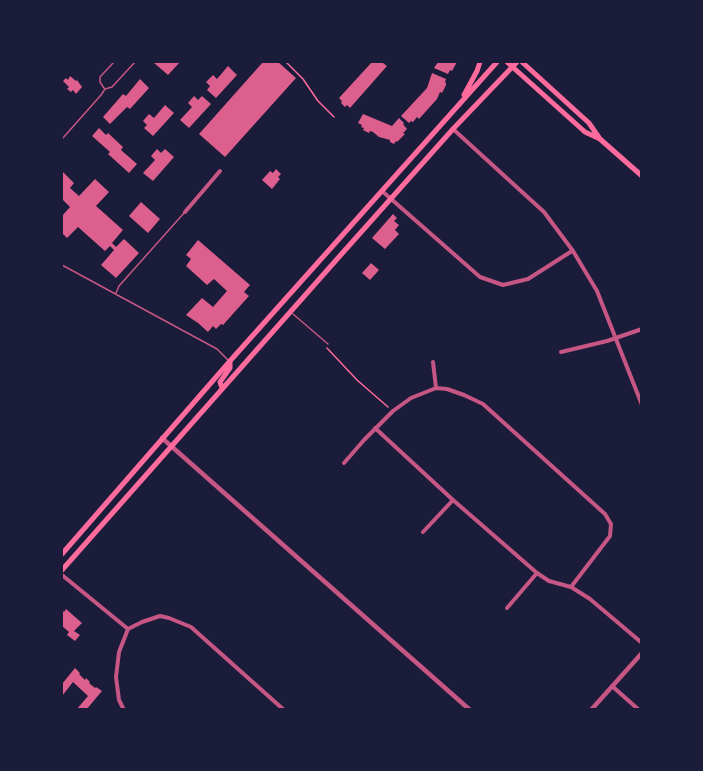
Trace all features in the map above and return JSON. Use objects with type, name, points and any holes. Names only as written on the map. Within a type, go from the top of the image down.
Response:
[{"type":"main road","points":[[458,105],[480,62]]},
{"type":"main road","points":[[62,554],[162,438],[497,62]]},
{"type":"main road","points":[[507,62],[585,132],[600,139]]},
{"type":"main road","points":[[62,570],[390,199],[517,62]]},
{"type":"main road","points":[[522,62],[578,113],[600,139],[642,177]]},
{"type":"main road","points":[[566,115],[573,113],[595,131]]},
{"type":"main road","points":[[222,388],[220,382],[230,369],[230,362]]},
{"type":"street","points":[[453,129],[544,212],[573,251],[597,291],[642,405]]},
{"type":"street","points":[[186,212],[220,171]]},
{"type":"street","points":[[382,191],[480,276],[503,285],[528,279],[573,251]]},
{"type":"street","points":[[561,352],[642,329]]},
{"type":"street","points":[[433,362],[436,388]]},
{"type":"street","points":[[344,462],[375,428],[411,398],[436,388],[464,395],[483,404],[605,514],[611,524],[609,536],[571,586]]},
{"type":"street","points":[[375,428],[537,573],[549,581],[571,586],[590,598],[642,643]]},
{"type":"street","points":[[162,438],[470,710]]},
{"type":"street","points":[[423,532],[453,500]]},
{"type":"street","points":[[507,608],[537,573]]},
{"type":"street","points":[[62,575],[128,628]]},
{"type":"street","points":[[124,710],[119,700],[116,677],[119,652],[128,628],[160,616],[191,627],[284,710]]},
{"type":"street","points":[[591,710],[642,653]]},
{"type":"street","points":[[612,686],[639,710]]},
{"type":"lane","points":[[105,89],[100,82],[100,77],[114,62]]},
{"type":"lane","points":[[62,138],[105,89],[112,87],[135,62]]},
{"type":"lane","points":[[115,294],[119,286],[186,212]]},
{"type":"lane","points":[[62,265],[217,349],[230,362]]},
{"type":"lane","points":[[290,311],[328,344]]},
{"type":"path","points":[[286,62],[334,117]]},
{"type":"path","points":[[320,342],[357,380],[393,411]]},
{"type":"building","points":[[153,62],[180,62],[168,75]]},
{"type":"building","points":[[263,62],[278,62],[296,78],[225,157],[199,134]]},
{"type":"building","points":[[372,62],[385,62],[383,63],[387,66],[350,108],[347,105],[345,107],[339,98]]},
{"type":"building","points":[[438,62],[457,62],[448,74],[434,68]]},
{"type":"building","points":[[228,66],[237,75],[216,98],[207,90],[210,86],[206,82],[213,75],[217,79]]},
{"type":"building","points":[[432,73],[446,79],[446,85],[442,93],[440,92],[437,99],[419,119],[417,117],[409,123],[401,116],[427,88]]},
{"type":"building","points":[[70,76],[82,87],[76,94],[73,90],[71,92],[67,89],[69,87],[63,81],[66,78],[68,80]]},
{"type":"building","points":[[140,79],[149,88],[130,109],[127,107],[110,124],[103,117],[123,94],[126,96]]},
{"type":"building","points":[[194,96],[198,100],[202,96],[211,104],[189,128],[180,120],[192,107],[188,103]]},
{"type":"building","points":[[165,105],[174,113],[153,136],[144,128],[147,125],[143,121],[149,114],[154,118]]},
{"type":"building","points":[[363,114],[392,126],[399,118],[407,129],[403,133],[405,134],[394,144],[373,132],[369,133],[363,130],[362,125],[358,123]]},
{"type":"building","points":[[99,128],[123,147],[121,150],[137,164],[129,173],[92,136]]},
{"type":"building","points":[[157,149],[161,153],[165,149],[174,157],[153,181],[143,173],[155,160],[151,156]]},
{"type":"building","points":[[276,169],[281,174],[278,177],[280,179],[272,189],[262,180],[270,171],[273,173]]},
{"type":"building","points":[[62,171],[74,183],[70,188],[79,196],[95,179],[109,192],[96,206],[123,230],[112,243],[116,247],[124,239],[139,253],[116,278],[101,265],[114,250],[110,246],[105,251],[78,227],[67,238],[62,233],[62,216],[70,207],[62,199]]},
{"type":"building","points":[[141,202],[160,219],[148,233],[129,216]]},
{"type":"building","points":[[393,214],[397,218],[394,221],[399,225],[395,230],[399,234],[385,249],[372,238]]},
{"type":"building","points":[[198,240],[250,285],[244,292],[249,296],[223,325],[221,324],[216,329],[213,326],[208,332],[186,315],[202,298],[213,307],[227,291],[214,279],[207,285],[186,266],[191,259],[186,255]]},
{"type":"building","points":[[371,263],[379,270],[370,280],[362,273]]},
{"type":"building","points":[[66,609],[82,623],[74,631],[80,635],[75,641],[67,635],[69,632],[62,626],[62,610],[64,612]]},
{"type":"building","points":[[75,668],[85,680],[86,678],[95,688],[102,691],[86,710],[76,710],[88,696],[73,682],[62,696],[62,684]]}]
